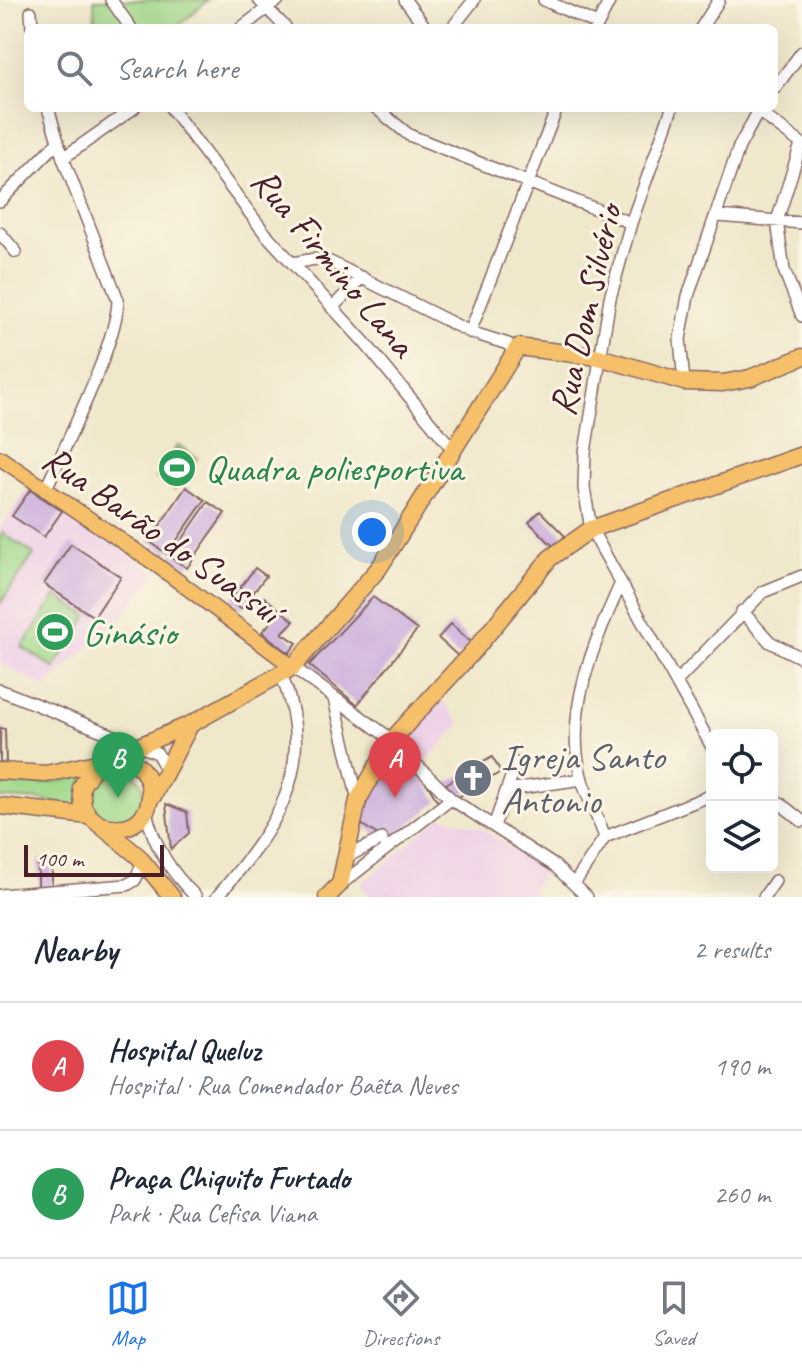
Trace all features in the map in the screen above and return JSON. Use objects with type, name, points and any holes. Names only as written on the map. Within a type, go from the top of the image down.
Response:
[{"type":"highway","points":[[172,897],[143,863],[83,807],[81,787],[103,761],[191,724],[287,669],[379,568],[455,452],[516,350],[599,357],[684,382],[723,383],[750,378],[802,357]]},
{"type":"highway","points":[[327,897],[340,884],[358,800],[392,740],[477,647],[550,558],[591,529],[802,455]]},
{"type":"highway","points":[[0,806],[95,821],[111,828],[131,825],[148,807],[165,767],[191,724]]},
{"type":"highway","points":[[0,771],[46,774],[123,758],[136,764],[146,774],[151,787],[148,807]]},
{"type":"main road","name":"Rua Barão do Suassuí","points":[[0,458],[154,563],[287,669]]},
{"type":"street","points":[[111,0],[128,24]]},
{"type":"street","points":[[245,24],[263,5],[278,0]]},
{"type":"street","points":[[405,0],[423,24]]},
{"type":"street","points":[[455,24],[474,0]]},
{"type":"street","points":[[544,0],[592,24]]},
{"type":"street","points":[[597,24],[610,0]]},
{"type":"street","points":[[704,24],[719,0]]},
{"type":"street","points":[[263,5],[282,24]]},
{"type":"street","points":[[31,12],[32,24]]},
{"type":"street","points":[[778,84],[802,52]]},
{"type":"street","points":[[45,491],[117,315],[114,286],[63,158],[49,112]]},
{"type":"street","points":[[63,158],[128,112]]},
{"type":"street","name":"Rua Firmino Lana","points":[[174,112],[264,232],[455,452]]},
{"type":"street","points":[[381,112],[409,135],[631,223]]},
{"type":"street","points":[[470,332],[555,112]]},
{"type":"street","name":"Rua Dom Silvério","points":[[671,112],[631,223],[610,298],[584,464],[584,488],[591,529],[706,736]]},
{"type":"street","points":[[684,382],[682,318],[739,147],[756,112]]},
{"type":"street","points":[[761,112],[802,144],[777,221],[784,270],[802,316]]},
{"type":"street","points":[[0,201],[58,142]]},
{"type":"street","points":[[718,216],[802,223]]},
{"type":"street","points":[[0,233],[16,252]]},
{"type":"street","points":[[293,263],[315,259],[362,277],[470,332],[508,344],[516,350]]},
{"type":"street","points":[[332,308],[362,277]]},
{"type":"street","points":[[677,681],[763,592],[802,576]]},
{"type":"street","points":[[605,837],[582,779],[577,743],[583,687],[597,637],[621,583]]},
{"type":"street","points":[[742,611],[770,642],[802,658]]},
{"type":"street","points":[[217,897],[257,850],[279,815],[296,759],[298,736],[287,669]]},
{"type":"street","name":"Rua Barão do Suassuí","points":[[287,669],[392,740],[451,799],[555,866],[587,897]]},
{"type":"street","points":[[0,690],[157,753],[165,767]]},
{"type":"street","points":[[334,699],[358,800]]},
{"type":"street","points":[[494,826],[516,763]]},
{"type":"street","points":[[507,790],[582,779]]},
{"type":"street","points":[[574,884],[605,837],[706,797]]},
{"type":"street","points":[[340,884],[451,799]]},
{"type":"street","points":[[777,801],[802,821]]},
{"type":"street","points":[[148,807],[155,845],[175,875],[196,897]]},
{"type":"street","points":[[346,857],[382,839]]},
{"type":"street","points":[[0,895],[127,885],[135,880],[143,863]]},
{"type":"street","points":[[764,897],[775,881]]},
{"type":"shaded area","points":[[31,484],[157,574],[120,618],[44,687],[0,663],[0,528]]},
{"type":"shaded area","points":[[438,696],[461,724],[426,761],[402,737]]},
{"type":"shaded area","points":[[441,816],[481,828],[546,869],[528,897],[372,897],[360,885]]},
{"type":"green space","points":[[94,0],[208,0],[181,24],[95,24]]},
{"type":"green space","name":"Quadra poliesportiva","points":[[178,445],[197,458],[175,490],[156,478]]},
{"type":"green space","points":[[2,533],[34,554],[0,604],[0,536]]},
{"type":"green space","name":"Ginásio","points":[[56,596],[88,616],[54,668],[22,647]]},
{"type":"green space","points":[[117,768],[136,776],[144,795],[136,814],[117,822],[98,814],[90,795],[98,776]]},
{"type":"green space","points":[[84,776],[84,811],[41,800],[0,798],[0,782],[43,784]]},
{"type":"building","points":[[186,487],[205,500],[167,554],[149,541]]},
{"type":"building","points":[[30,490],[62,511],[44,537],[12,516]]},
{"type":"building","points":[[208,502],[225,513],[187,568],[170,557]]},
{"type":"building","points":[[540,511],[565,536],[554,547],[529,522]]},
{"type":"building","points":[[71,544],[121,577],[94,617],[44,584]]},
{"type":"building","points":[[255,568],[266,576],[241,609],[230,601]]},
{"type":"building","points":[[264,597],[294,621],[282,633],[297,643],[289,653],[262,632],[275,618],[259,605]]},
{"type":"building","points":[[373,597],[417,630],[357,705],[309,665]]},
{"type":"building","points":[[451,624],[471,642],[458,656],[438,638]]},
{"type":"building","points":[[0,728],[5,729],[6,763],[0,762]]},
{"type":"building","points":[[392,747],[424,779],[438,802],[387,841],[358,822]]},
{"type":"building","name":"Igreja Santo Antonio","points":[[492,757],[501,772],[455,799],[446,784]]},
{"type":"building","points":[[166,804],[187,812],[189,833],[171,849]]},
{"type":"building","points":[[38,861],[52,861],[52,891],[38,891]]},
{"type":"place","name":"Quadra poliesportiva","points":[[177,468]]},
{"type":"place","name":"Ginásio","points":[[55,632]]},
{"type":"place","name":"Igreja Santo Antonio","points":[[473,778]]},
{"type":"place","name":"Praça Chiquito Furtado","points":[[118,798]]},
{"type":"place","name":"Hospital Queluz","points":[[395,798]]}]
